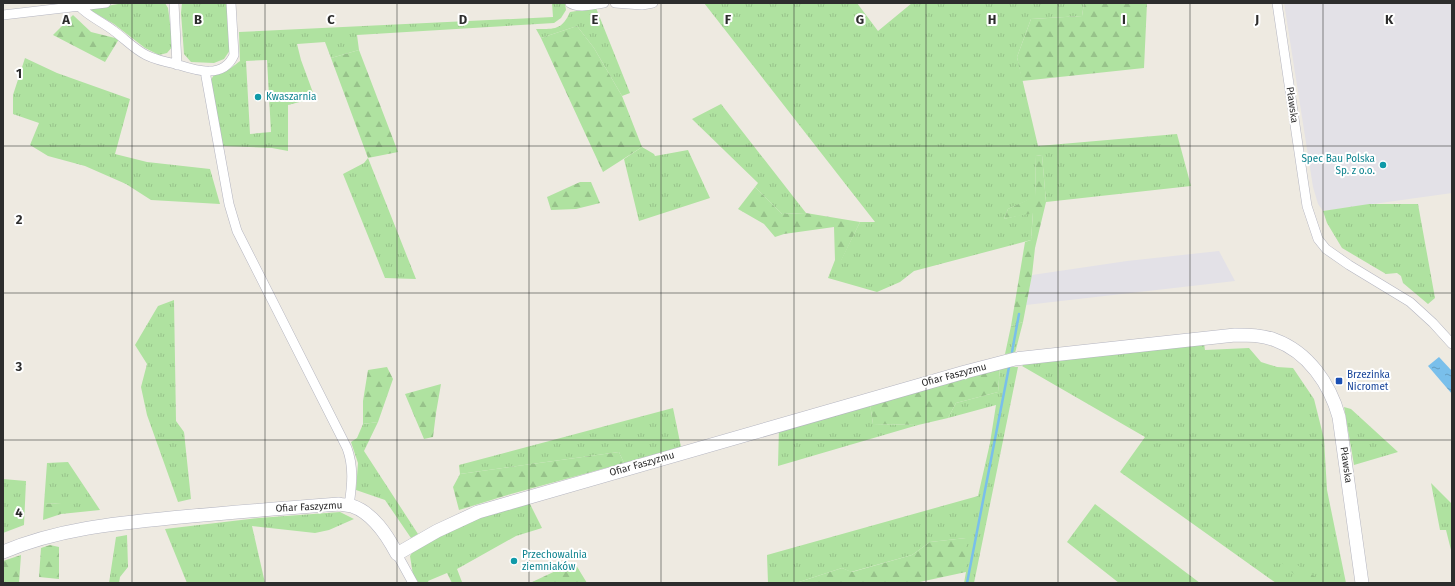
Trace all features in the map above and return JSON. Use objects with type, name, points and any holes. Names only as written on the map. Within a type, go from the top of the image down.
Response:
[{"type":"street","points":[[3,15],[106,3]]},
{"type":"street","points":[[174,3],[177,65]]},
{"type":"street","points":[[79,6],[89,16],[115,31],[138,51],[153,58],[177,65],[205,71],[214,71],[223,68],[230,62],[234,55],[230,3]]},
{"type":"street","points":[[570,3],[572,5],[580,6],[604,3]]},
{"type":"street","points":[[615,3],[642,5],[653,3]]},
{"type":"street","name":"Pławska","points":[[1277,3],[1307,206],[1316,233],[1326,250],[1410,302],[1452,344]]},
{"type":"street","points":[[205,71],[212,116],[232,218],[350,457],[352,474],[349,506]]},
{"type":"street","name":"Ofiar Faszyzmu","points":[[3,552],[25,543],[80,529],[122,523],[339,504],[349,506],[367,514],[385,532],[397,554],[437,531],[478,512],[855,403],[1016,359],[1235,335],[1256,335],[1275,340],[1304,357]]},
{"type":"street","name":"Pławska","points":[[1304,357],[1324,381],[1335,402],[1339,417],[1362,583]]},
{"type":"street","points":[[397,554],[413,583]]},
{"type":"shaded area","points":[[1284,3],[1452,3],[1452,193],[1323,211],[1318,204],[1313,187]]},
{"type":"shaded area","points":[[1219,251],[1235,281],[1026,305],[1032,275],[1127,261]]},
{"type":"green space","points":[[124,3],[165,3],[168,8],[173,46],[167,53],[159,55],[145,48],[114,24],[90,10]]},
{"type":"green space","points":[[182,3],[227,3],[230,50],[224,59],[214,63],[191,62],[184,54],[181,13]]},
{"type":"green space","points":[[552,3],[565,3],[566,10],[561,18],[554,23],[357,35],[359,50],[331,58],[325,42],[297,44],[301,60],[315,98],[288,105],[288,151],[272,148],[223,146],[210,81],[214,75],[231,68],[240,61],[239,32],[553,17]],"holes":[[[267,60],[271,132],[250,134],[246,61]]]},
{"type":"green space","points":[[704,3],[857,3],[878,31],[912,3],[1084,3],[1082,16],[1031,19],[1017,57],[1038,146],[1177,134],[1191,186],[1046,202],[1042,155],[1036,156],[1035,197],[1008,209],[1004,219],[1033,212],[1031,240],[914,271],[900,282],[877,292],[828,278],[835,260],[841,260],[860,222],[875,222]]},
{"type":"green space","points":[[1084,3],[1147,3],[1144,68],[1022,81],[1017,57],[1031,19],[1082,16]]},
{"type":"green space","points":[[596,8],[630,93],[622,96],[594,48],[577,26],[541,38],[536,29],[557,27],[564,22],[570,12]]},
{"type":"green space","points":[[73,15],[91,32],[119,39],[105,62],[53,35]]},
{"type":"green space","points":[[577,26],[594,48],[622,96],[642,147],[603,172],[541,38]]},
{"type":"green space","points":[[359,50],[398,152],[368,158],[331,58]]},
{"type":"green space","points":[[25,58],[57,73],[130,99],[115,154],[147,162],[210,169],[220,204],[151,200],[126,184],[85,166],[48,156],[30,145],[39,123],[13,114],[13,95]]},
{"type":"green space","points":[[721,104],[806,213],[782,214],[755,187],[758,183],[692,119]]},
{"type":"green space","points":[[642,147],[655,156],[688,150],[710,198],[639,221],[624,159]]},
{"type":"green space","points":[[1042,155],[1046,202],[1035,248],[1032,275],[1023,322],[1011,326],[1025,242],[1031,240],[1033,213],[1004,219],[1008,209],[1035,196],[1036,156]]},
{"type":"green space","points":[[368,158],[416,279],[385,278],[343,174],[364,163]]},
{"type":"green space","points":[[580,182],[591,182],[600,203],[576,209],[551,210],[547,197]]},
{"type":"green space","points":[[755,187],[782,214],[806,213],[860,222],[841,261],[835,260],[834,227],[784,234],[775,237],[764,224],[738,209]]},
{"type":"green space","points":[[1369,204],[1418,204],[1435,298],[1428,304],[1403,283],[1401,276],[1397,273],[1386,274],[1342,248],[1327,223],[1323,211]]},
{"type":"green space","points":[[174,300],[176,421],[184,432],[191,499],[178,502],[147,415],[141,387],[147,364],[135,345],[158,306]]},
{"type":"green space","points":[[1023,322],[1015,353],[1005,354],[1011,326]]},
{"type":"green space","points":[[1204,344],[1205,350],[1249,348],[1261,362],[1277,367],[1293,368],[1314,399],[1324,439],[1327,490],[1346,583],[1276,583],[1120,472],[1145,437],[1022,366],[1026,363]]},
{"type":"green space","points":[[387,367],[393,379],[378,422],[363,424],[363,401],[368,370]]},
{"type":"green space","points":[[1000,367],[1018,367],[974,583],[964,583],[966,572],[966,538],[930,542],[912,555],[851,572],[842,568],[796,583],[768,583],[767,555],[978,496],[990,443],[996,405],[948,418],[956,403],[998,392]]},
{"type":"green space","points":[[1000,367],[998,392],[956,403],[948,418],[918,425],[873,424],[870,404]]},
{"type":"green space","points":[[441,384],[433,437],[424,439],[405,394]]},
{"type":"green space","points":[[870,404],[873,424],[918,425],[778,466],[779,427]]},
{"type":"green space","points":[[1344,407],[1351,409],[1398,452],[1354,465]]},
{"type":"green space","points":[[673,408],[681,447],[624,463],[619,452],[460,474],[459,465]]},
{"type":"green space","points":[[378,422],[364,451],[418,534],[411,538],[385,500],[356,490],[358,463],[351,442],[357,438],[363,424]]},
{"type":"green space","points":[[619,452],[624,463],[459,510],[453,487],[460,474]]},
{"type":"green space","points":[[68,462],[100,510],[61,514],[61,503],[44,504],[47,463]]},
{"type":"green space","points":[[3,479],[26,481],[24,525],[3,533]]},
{"type":"green space","points":[[1431,483],[1452,504],[1452,554],[1446,530],[1440,530]]},
{"type":"green space","points":[[529,502],[542,528],[516,536],[457,569],[462,582],[452,583],[447,573],[428,581],[429,583],[419,583],[413,575],[410,556],[416,547],[455,525]]},
{"type":"green space","points":[[61,503],[61,514],[43,520],[44,504]]},
{"type":"green space","points":[[1095,504],[1200,583],[1119,583],[1067,542]]},
{"type":"green space","points":[[340,512],[354,519],[329,530],[315,533],[252,526],[265,583],[187,583],[165,529],[259,518]]},
{"type":"green space","points":[[127,535],[128,567],[120,577],[119,583],[109,583],[116,537]]},
{"type":"green space","points":[[966,538],[966,572],[915,583],[796,583],[842,568],[852,572],[912,555],[930,542]]},
{"type":"green space","points":[[50,545],[59,547],[59,579],[39,577],[41,548]]},
{"type":"green space","points":[[21,555],[19,583],[3,583],[3,561]]},
{"type":"green space","points":[[1290,560],[1323,582],[1316,583],[1305,581],[1291,572],[1282,563]]},
{"type":"green space","points":[[576,565],[587,583],[530,583],[562,568]]},
{"type":"water","points":[[1439,357],[1452,371],[1452,394],[1428,366]]},
{"type":"waterway","points":[[1012,352],[1019,314]]},
{"type":"waterway","points":[[967,583],[1009,367]]},
{"type":"place","name":"Kwaszarnia","points":[[258,97]]},
{"type":"place","name":"Spec Bau Polska Sp. z o.o.","points":[[1383,165]]},
{"type":"place","name":"Brzezinka Nicromet","points":[[1339,381]]},
{"type":"place","name":"Przechowalnia ziemniaków","points":[[514,561]]}]
